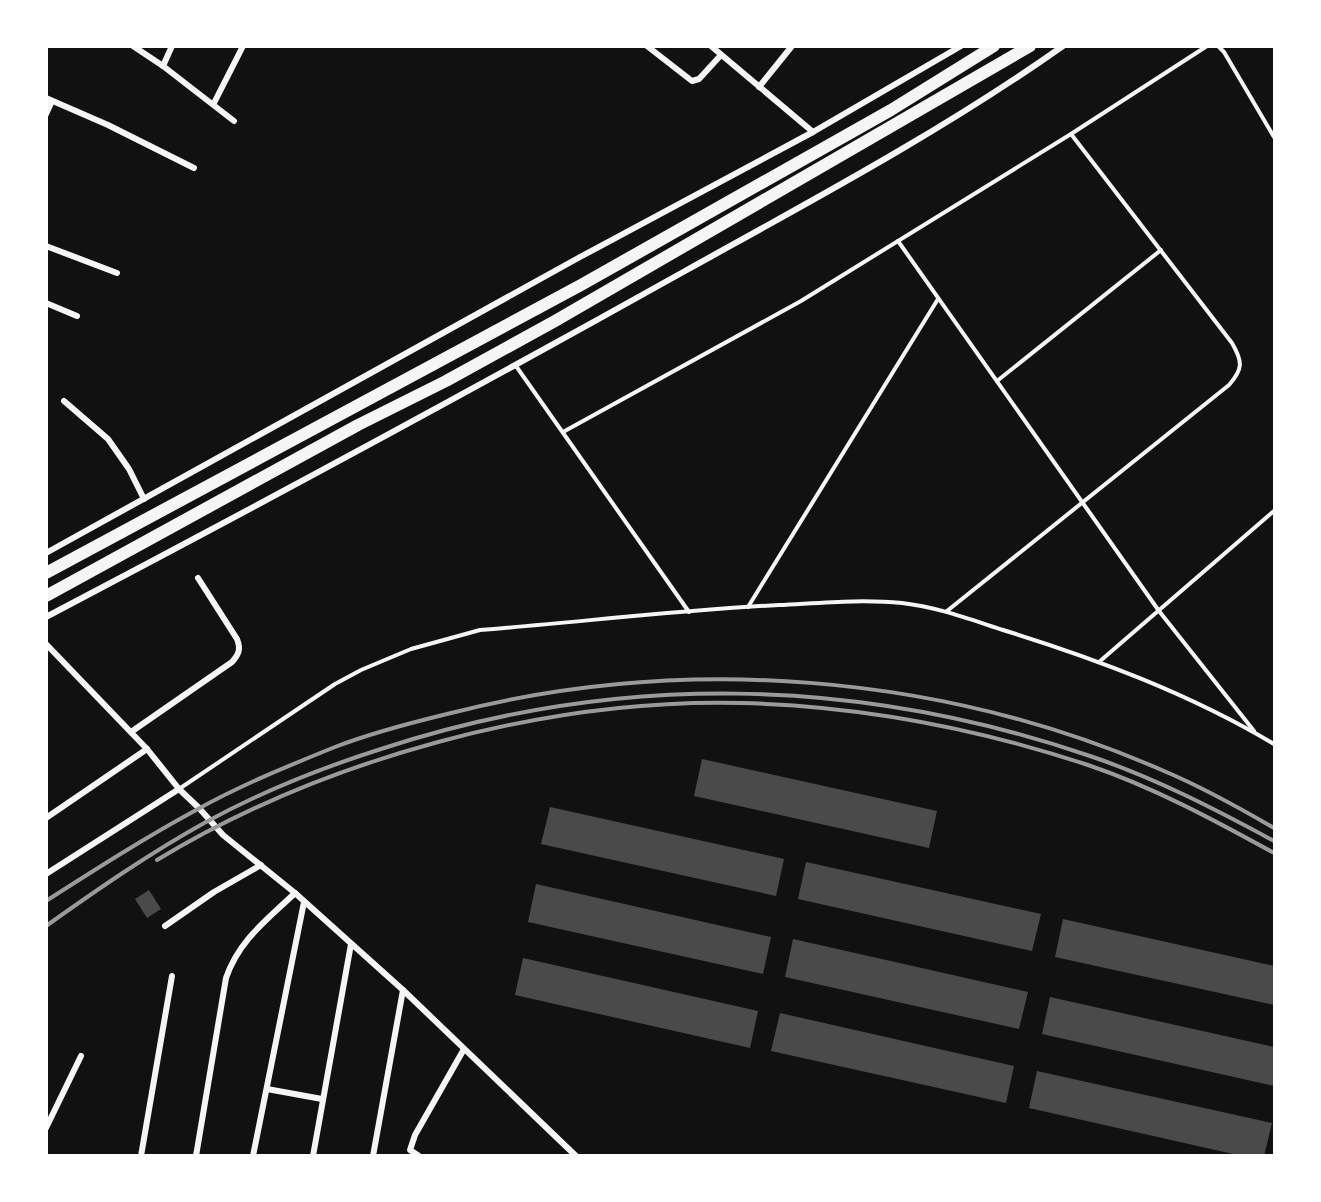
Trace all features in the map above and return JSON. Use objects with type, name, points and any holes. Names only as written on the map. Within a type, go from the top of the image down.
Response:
[{"type":"highway","points":[[46,573],[581,285],[891,110],[994,46]]},
{"type":"highway","points":[[46,596],[358,425],[446,381],[555,321],[1030,46]]},
{"type":"street","points":[[133,46],[163,66],[234,121]]},
{"type":"street","points":[[163,66],[172,46]]},
{"type":"street","points":[[214,104],[243,46]]},
{"type":"street","points":[[647,46],[692,81],[699,79],[721,55]]},
{"type":"street","points":[[711,46],[813,132]]},
{"type":"street","points":[[759,87],[792,46]]},
{"type":"street","points":[[46,553],[570,262],[813,132],[961,46]]},
{"type":"street","points":[[46,617],[516,366],[898,150],[1029,70],[1063,46]]},
{"type":"street","points":[[46,114],[49,100],[108,125],[194,168]]},
{"type":"street","points":[[46,246],[117,273]]},
{"type":"street","points":[[46,303],[77,316]]},
{"type":"street","points":[[64,401],[108,439],[129,469],[144,499]]},
{"type":"street","points":[[131,732],[232,662],[238,655],[241,648],[237,639],[198,578]]},
{"type":"street","points":[[46,644],[147,749],[179,789],[223,835],[295,893],[403,990],[576,1155]]},
{"type":"street","points":[[46,818],[147,749]]},
{"type":"street","points":[[46,874],[179,789]]},
{"type":"street","points":[[165,926],[214,892],[261,865]]},
{"type":"street","points":[[196,1155],[226,978],[231,964],[238,950],[248,938],[295,893]]},
{"type":"street","points":[[254,1155],[304,902]]},
{"type":"street","points":[[313,1155],[351,944]]},
{"type":"street","points":[[141,1155],[172,976]]},
{"type":"street","points":[[373,1155],[403,990]]},
{"type":"street","points":[[418,1155],[410,1153],[420,1124],[464,1049]]},
{"type":"street","points":[[46,1128],[81,1056]]},
{"type":"street","points":[[267,1089],[322,1099]]},
{"type":"lane","points":[[563,432],[801,301],[1071,134],[1207,46]]},
{"type":"lane","points":[[1218,46],[1224,52],[1275,137]]},
{"type":"lane","points":[[946,611],[1229,385],[1238,374],[1241,364],[1232,344],[1071,134]]},
{"type":"lane","points":[[898,241],[1159,611],[1256,734]]},
{"type":"lane","points":[[997,381],[1161,250]]},
{"type":"lane","points":[[748,607],[938,299]]},
{"type":"lane","points":[[516,366],[689,612]]},
{"type":"lane","points":[[1099,662],[1275,512]]},
{"type":"lane","points":[[179,789],[335,684],[387,658],[411,649],[480,630],[748,607],[864,601],[901,603],[946,611],[1055,646],[1186,698],[1275,744]]},
{"type":"building","points":[[702,759],[937,811],[929,848],[694,796]]},
{"type":"building","points":[[550,807],[784,859],[776,896],[541,844]]},
{"type":"building","points":[[806,862],[1041,914],[1032,951],[798,899]]},
{"type":"building","points":[[536,884],[771,937],[763,974],[528,922]]},
{"type":"building","points":[[149,890],[161,909],[147,918],[135,899]]},
{"type":"building","points":[[1063,919],[1274,966],[1274,1005],[1055,957]]},
{"type":"building","points":[[793,939],[1028,992],[1019,1029],[785,977]]},
{"type":"building","points":[[523,958],[758,1011],[750,1048],[515,995]]},
{"type":"building","points":[[1050,997],[1274,1047],[1274,1086],[1042,1034]]},
{"type":"building","points":[[780,1013],[1014,1066],[1006,1103],[771,1051]]},
{"type":"building","points":[[1037,1071],[1272,1123],[1264,1156],[1242,1156],[1029,1108]]},
{"type":"railway","points":[[46,901],[140,842],[214,800],[335,747],[447,714],[536,695],[627,683],[719,679],[810,683],[901,694],[991,712],[1079,738],[1164,771],[1274,828]]},
{"type":"railway","points":[[46,926],[124,872],[206,822],[270,791],[336,764],[469,724],[558,706],[647,696],[736,694],[825,698],[914,710],[1002,730],[1090,756],[1138,774],[1274,841]]},
{"type":"railway","points":[[157,860],[222,824],[291,792],[364,765],[439,742],[515,724],[592,711],[668,704],[742,703],[830,709],[917,721],[1046,752],[1088,765],[1160,794],[1274,853]]}]
